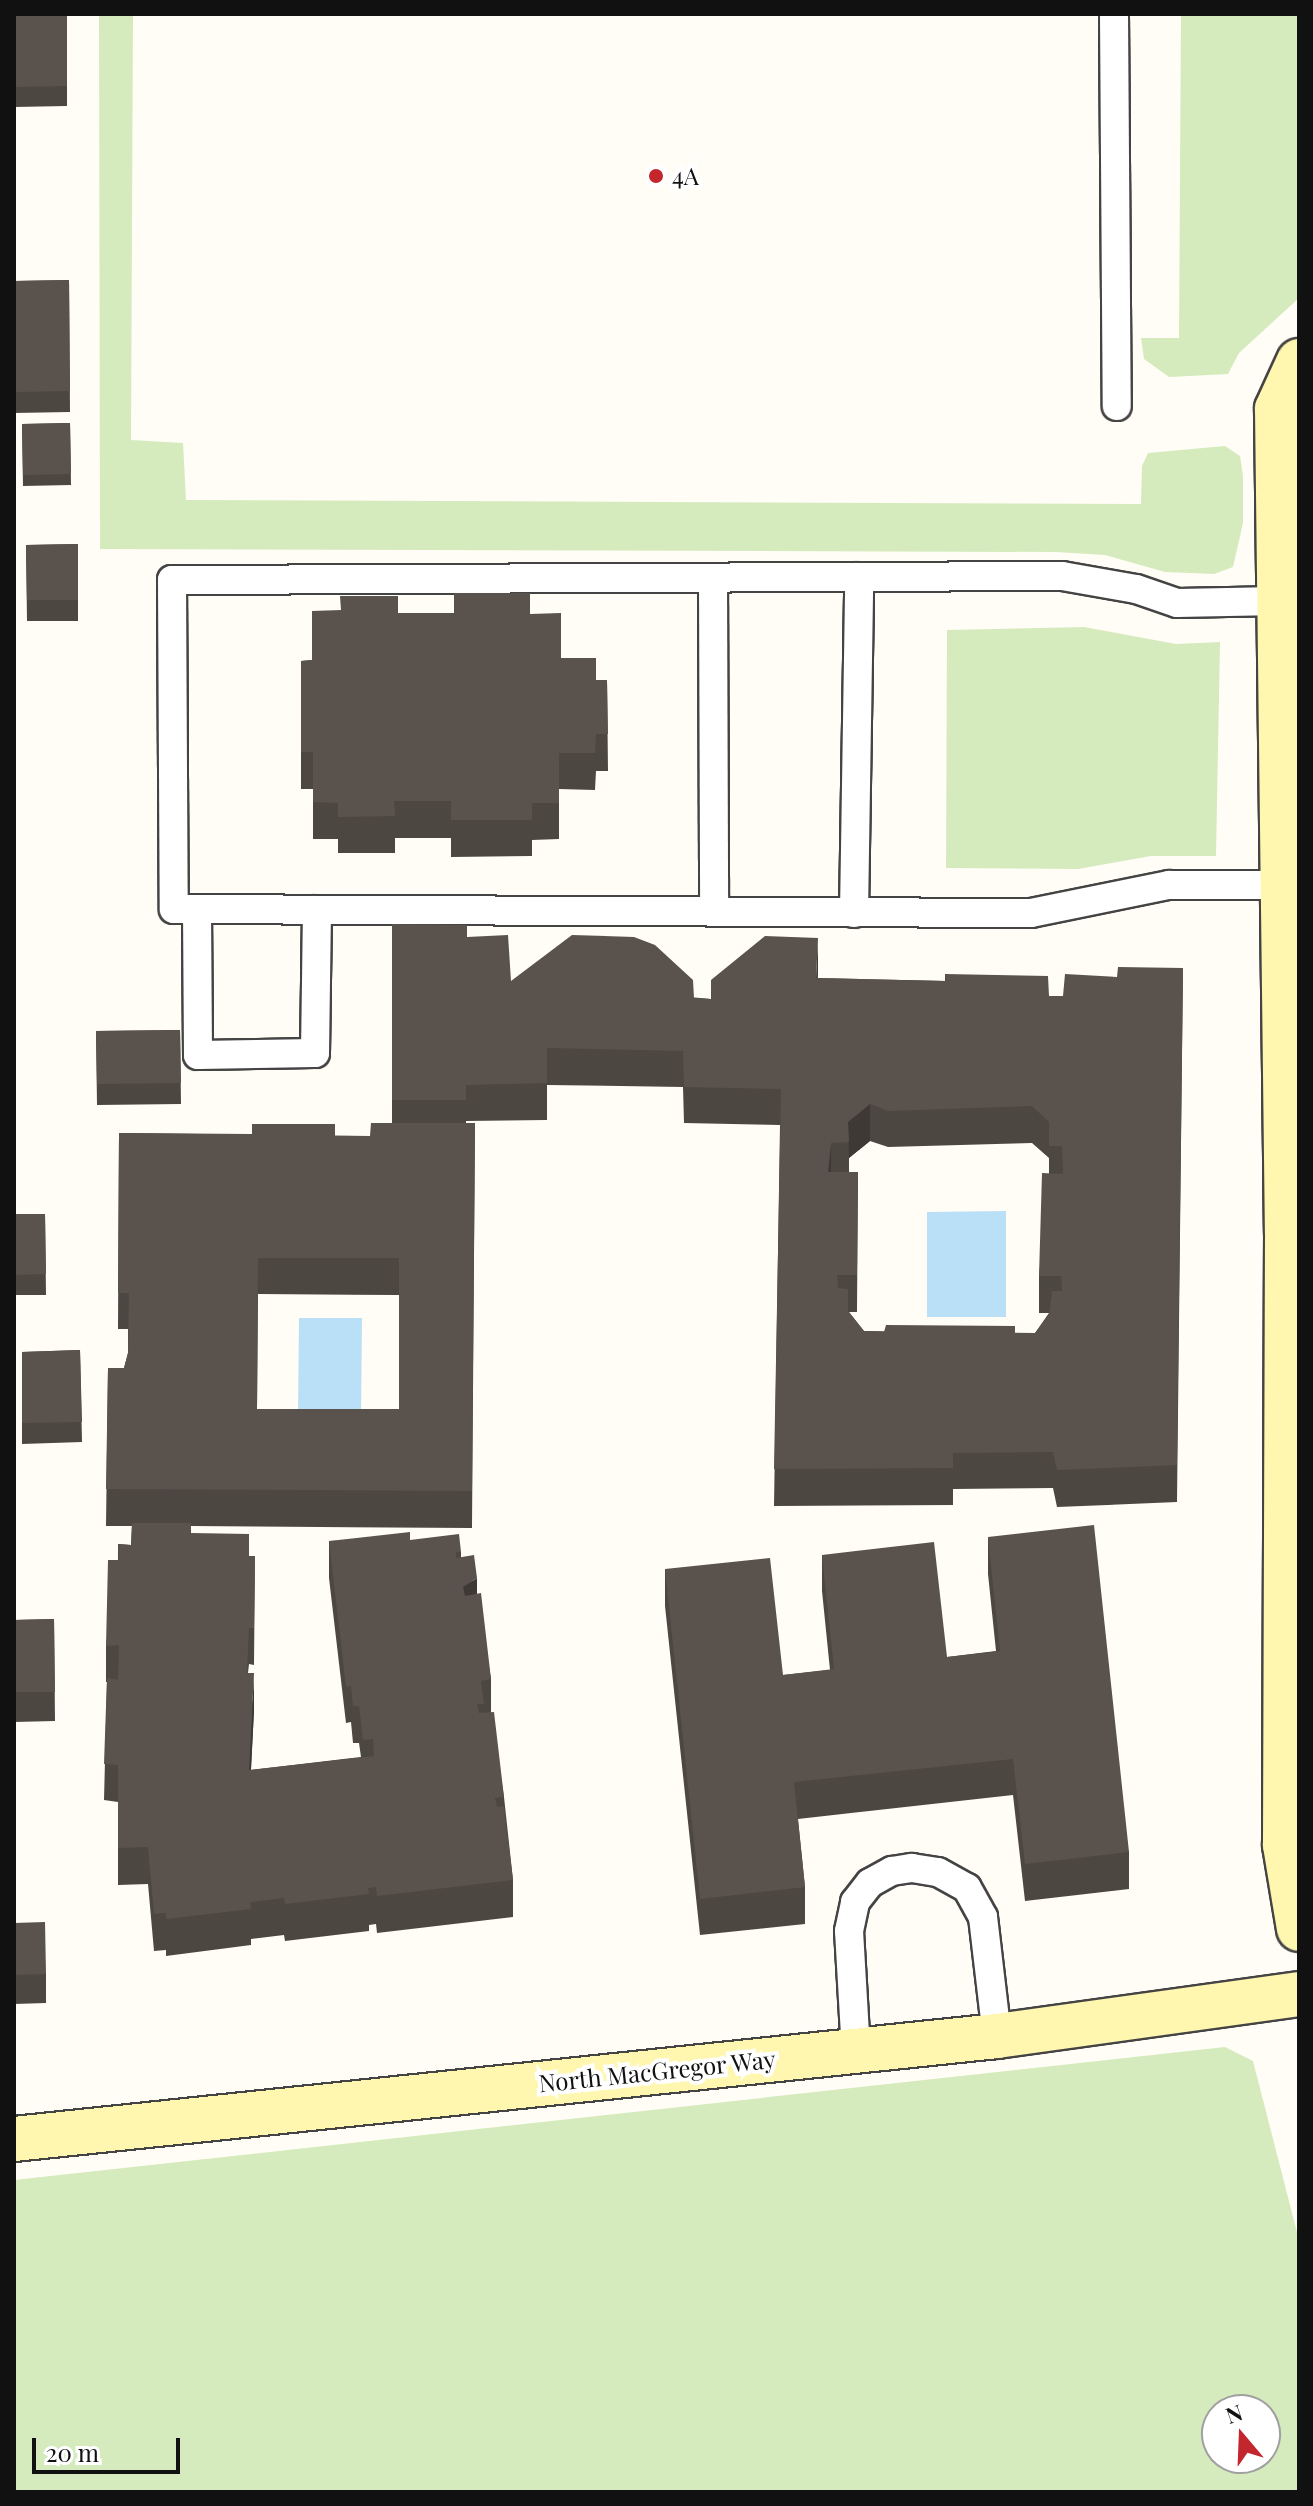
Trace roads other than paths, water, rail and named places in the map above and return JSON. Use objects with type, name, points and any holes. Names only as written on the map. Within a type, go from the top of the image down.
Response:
[{"type":"street","points":[[1299,361],[1277,409],[1279,601],[1290,821],[1282,885],[1293,1234],[1285,1845],[1299,1929]]},
{"type":"street","name":"North MacGregor Way","points":[[14,2139],[856,2052],[997,2036],[1299,1994]]},
{"type":"lane","points":[[1114,14],[1117,406]]},
{"type":"lane","points":[[1279,601],[1177,603],[1136,589],[1062,576],[172,580],[174,909],[1031,913],[1169,885],[1282,885]]},
{"type":"lane","points":[[854,913],[859,577]]},
{"type":"lane","points":[[713,578],[714,912]]},
{"type":"lane","points":[[197,910],[198,1055],[315,1053],[317,910]]},
{"type":"lane","points":[[856,2052],[849,1931],[855,1902],[870,1883],[892,1871],[912,1868],[938,1872],[967,1888],[983,1917],[997,2036]]},
{"type":"water","points":[[1006,1211],[1006,1317],[927,1317],[927,1212]]},
{"type":"water","points":[[299,1318],[362,1318],[361,1417],[298,1416]]},
{"type":"place","name":"4A","points":[[656,176]]}]
